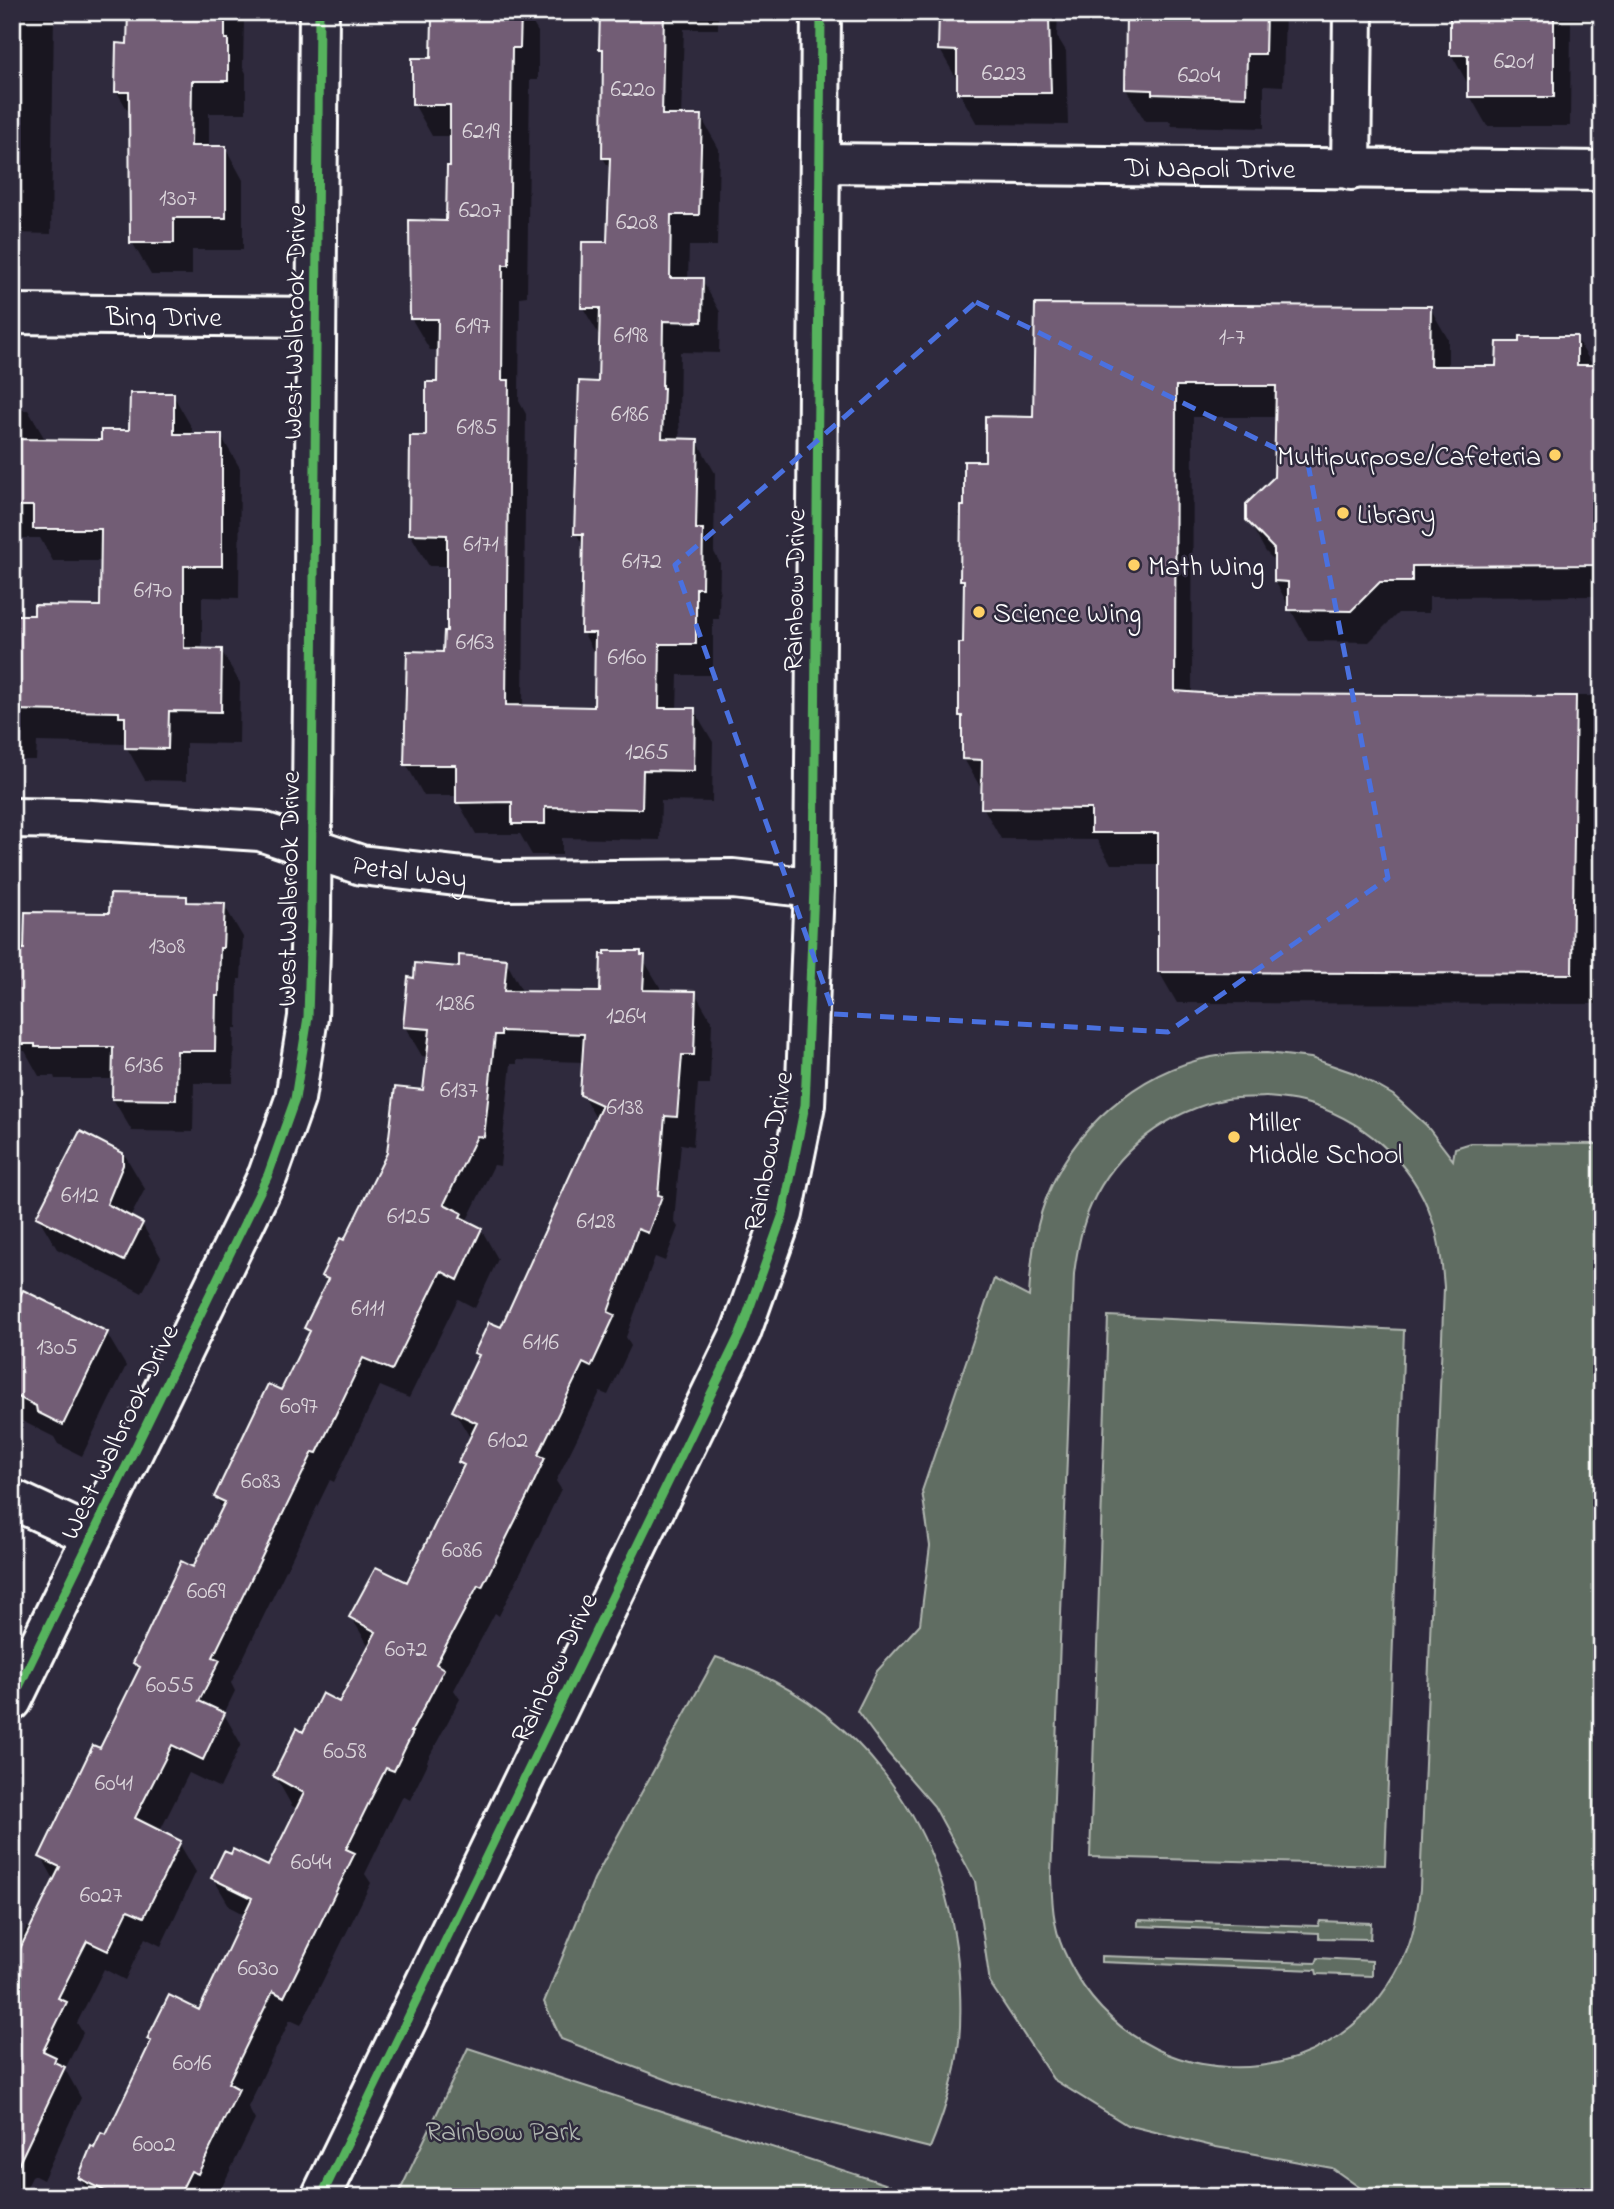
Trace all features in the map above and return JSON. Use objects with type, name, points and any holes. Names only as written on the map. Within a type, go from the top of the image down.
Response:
[{"type":"street","name":"West Walbrook Drive","points":[[12,1701],[268,1175],[295,1099],[308,1017],[312,849],[319,12]]},
{"type":"street","name":"Rainbow Drive","points":[[321,2197],[741,1332],[783,1214],[805,1105],[814,888],[821,12]]},
{"type":"street","points":[[1352,170],[1353,12]]},
{"type":"street","name":"Di Napoli Drive","points":[[820,163],[1602,171]]},
{"type":"street","name":"Bing Drive","points":[[12,314],[316,317]]},
{"type":"street","name":"Petal Way","points":[[12,818],[76,819],[260,831],[361,865],[499,881],[733,879],[814,888]]},
{"type":"street","points":[[12,1499],[92,1536]]},
{"type":"highlighted area","points":[[976,302],[1308,464],[1388,878],[1168,1032],[834,1014],[675,565]]},
{"type":"green space","points":[[1267,1053],[1311,1058],[1354,1073],[1393,1095],[1426,1125],[1453,1160],[1455,1148],[1471,1143],[1602,1144],[1602,2197],[1373,2197],[1332,2168],[1216,2147],[1127,2125],[1053,2079],[990,1983],[975,1881],[934,1806],[888,1753],[857,1711],[877,1671],[920,1624],[930,1546],[922,1491],[994,1279],[1029,1297],[1038,1227],[1051,1187],[1064,1162],[1099,1118],[1145,1083],[1197,1060],[1229,1054]],"holes":[[[1270,1097],[1323,1109],[1344,1118],[1382,1144],[1412,1178],[1432,1219],[1439,1244],[1444,1287],[1420,1889],[1406,1953],[1369,2009],[1328,2043],[1280,2062],[1230,2067],[1179,2058],[1133,2035],[1093,1999],[1063,1949],[1055,1922],[1051,1876],[1074,1274],[1080,1239],[1091,1205],[1114,1167],[1129,1150],[1165,1123],[1205,1105],[1232,1098]]]},
{"type":"green space","points":[[1108,1316],[1404,1330],[1385,1865],[1090,1857]]},
{"type":"green space","points":[[716,1657],[766,1677],[810,1704],[850,1736],[884,1773],[911,1815],[933,1860],[949,1910],[958,1962],[960,2010],[959,2045],[952,2080],[930,2148],[686,2087],[561,2039],[544,2002],[594,1879]]},
{"type":"green space","points":[[1138,1920],[1318,1926],[1320,1921],[1371,1923],[1370,1939],[1319,1938],[1319,1933],[1138,1926]]},
{"type":"green space","points":[[1101,1956],[1316,1963],[1318,1958],[1372,1961],[1372,1976],[1317,1974],[1316,1970],[1101,1962]]},
{"type":"green space","name":"Rainbow Park","points":[[468,2048],[925,2197],[397,2197]]},
{"type":"building","points":[[128,12],[225,12],[228,81],[192,81],[191,146],[226,146],[226,218],[174,218],[174,243],[130,243],[129,92],[115,92],[116,43],[127,44]]},
{"type":"building","points":[[436,12],[521,12],[520,48],[512,48],[509,265],[503,265],[502,380],[509,380],[506,705],[594,707],[595,633],[581,633],[583,534],[574,534],[579,381],[598,382],[600,308],[581,308],[582,242],[607,242],[610,158],[602,158],[603,49],[599,49],[600,12],[664,12],[662,115],[702,115],[699,215],[671,215],[670,278],[703,278],[702,322],[663,321],[662,388],[662,438],[698,439],[696,529],[703,529],[702,588],[696,588],[696,644],[660,644],[659,708],[695,708],[694,771],[643,770],[642,809],[545,807],[545,824],[512,824],[512,802],[456,803],[456,765],[404,765],[407,651],[443,652],[444,631],[447,631],[447,535],[409,534],[410,436],[426,436],[426,382],[437,382],[438,319],[410,319],[409,220],[446,221],[447,166],[450,166],[450,105],[412,105],[412,58],[431,58],[432,19],[436,19]]},
{"type":"building","points":[[939,12],[1008,12],[1008,17],[1049,17],[1051,93],[957,93],[957,51],[938,50]]},
{"type":"building","points":[[1126,12],[1266,12],[1265,54],[1247,54],[1246,97],[1152,94],[1152,90],[1125,89]]},
{"type":"building","points":[[1554,12],[1554,97],[1468,97],[1468,55],[1450,55],[1450,13]]},
{"type":"building","points":[[1035,304],[1431,306],[1430,366],[1496,366],[1497,342],[1519,342],[1519,336],[1577,336],[1577,365],[1602,365],[1602,565],[1412,566],[1412,582],[1380,582],[1351,611],[1288,610],[1288,582],[1274,581],[1274,549],[1246,520],[1246,504],[1274,477],[1276,386],[1176,386],[1175,691],[1216,694],[1576,696],[1572,974],[1158,972],[1158,833],[1091,833],[1091,809],[981,808],[982,760],[962,759],[962,716],[959,716],[959,643],[963,643],[964,580],[960,580],[964,461],[985,461],[985,416],[1033,417]]},
{"type":"building","points":[[130,393],[174,393],[174,434],[222,434],[222,566],[184,566],[184,648],[222,649],[221,712],[169,711],[168,749],[125,748],[125,717],[119,717],[119,712],[12,710],[12,615],[34,615],[34,605],[100,606],[101,529],[33,529],[33,506],[12,506],[12,439],[101,440],[101,430],[129,430]]},
{"type":"building","points":[[110,894],[187,896],[187,902],[225,903],[219,996],[216,996],[215,1051],[177,1051],[176,1100],[112,1099],[113,1047],[35,1047],[35,1044],[18,1044],[19,1008],[12,1008],[12,953],[14,949],[24,949],[25,912],[109,913]]},
{"type":"building","points":[[605,951],[641,951],[641,955],[645,955],[643,990],[696,991],[694,1055],[682,1055],[677,1117],[665,1116],[658,1195],[662,1196],[648,1233],[638,1229],[608,1312],[615,1315],[591,1367],[583,1363],[538,1455],[545,1458],[527,1497],[482,1587],[478,1585],[436,1664],[444,1669],[394,1771],[386,1768],[346,1849],[355,1853],[284,1997],[273,1991],[228,2083],[239,2089],[198,2174],[191,2171],[178,2197],[117,2197],[78,2178],[91,2146],[94,2148],[101,2133],[106,2135],[151,2041],[147,2039],[169,1995],[199,2010],[252,1898],[211,1878],[224,1851],[231,1854],[233,1849],[268,1866],[304,1793],[273,1776],[297,1728],[303,1732],[322,1693],[339,1702],[376,1632],[349,1617],[376,1567],[407,1582],[464,1465],[458,1462],[477,1423],[452,1411],[479,1355],[474,1353],[489,1322],[501,1327],[602,1105],[580,1095],[584,1034],[501,1031],[501,1035],[495,1035],[484,1137],[477,1136],[444,1204],[462,1213],[460,1217],[482,1228],[458,1280],[441,1271],[392,1370],[363,1358],[317,1453],[313,1452],[213,1657],[220,1660],[199,1701],[225,1713],[203,1760],[172,1745],[135,1818],[181,1841],[144,1917],[128,1910],[108,1951],[87,1941],[58,1998],[67,2002],[43,2051],[56,2057],[54,2062],[65,2067],[12,2178],[12,1965],[60,1867],[39,1857],[93,1745],[100,1748],[140,1667],[133,1663],[181,1561],[193,1567],[225,1502],[214,1497],[268,1384],[281,1390],[310,1331],[304,1328],[328,1279],[321,1276],[340,1238],[344,1240],[387,1153],[395,1087],[423,1090],[430,1029],[403,1027],[408,977],[414,978],[415,963],[459,967],[459,955],[507,959],[504,991],[600,992],[601,954],[605,954]]},
{"type":"building","points":[[80,1131],[123,1153],[123,1165],[107,1204],[143,1223],[124,1261],[36,1217]]},
{"type":"building","points":[[23,1290],[108,1332],[63,1425],[37,1412],[36,1406],[12,1394],[12,1313]]},
{"type":"cycle path","points":[[12,1701],[268,1175],[295,1099],[308,1017],[311,916],[319,12]]},
{"type":"cycle path","points":[[321,2197],[741,1332],[783,1214],[805,1105],[814,888],[821,12]]},
{"type":"place","name":"Multipurpose/Cafeteria","points":[[1555,455]]},
{"type":"place","name":"Library","points":[[1343,513]]},
{"type":"place","name":"Math Wing","points":[[1134,565]]},
{"type":"place","name":"Science Wing","points":[[979,612]]},
{"type":"place","name":"Miller Middle School","points":[[1234,1137]]}]
